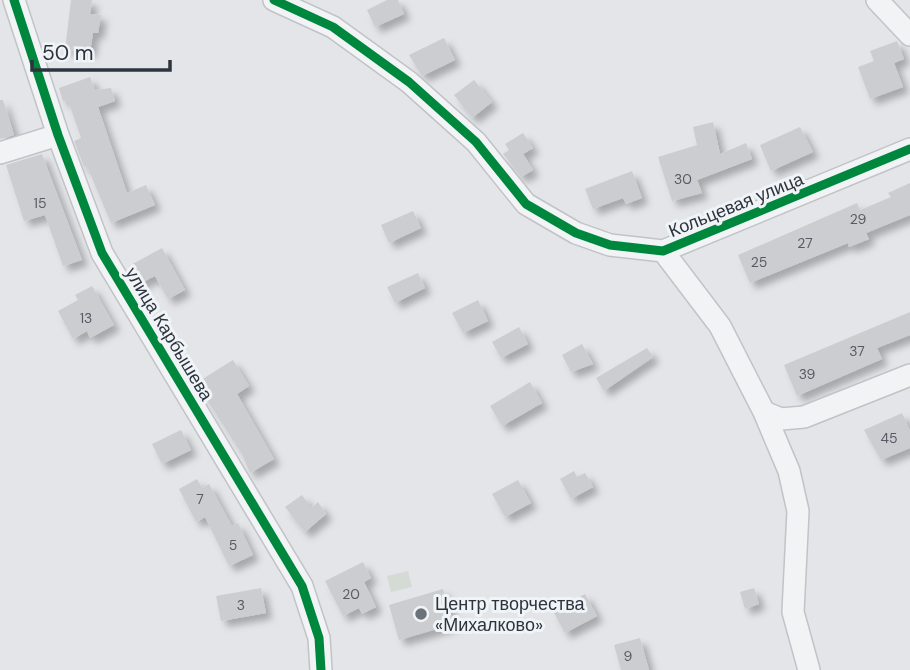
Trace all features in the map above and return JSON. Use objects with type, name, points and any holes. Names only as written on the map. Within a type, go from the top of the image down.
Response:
[{"type":"street","name":"улица Карбышева","points":[[14,0],[58,135],[102,253],[302,586],[320,638],[321,670]]},
{"type":"street","name":"Кольцевая улица","points":[[274,0],[333,27],[409,82],[476,142],[526,204],[595,241],[625,248],[663,251],[910,149]]},
{"type":"street","points":[[877,0],[910,35]]},
{"type":"street","points":[[0,153],[58,135]]},
{"type":"street","name":"Кольцевая улица","points":[[663,251],[720,326],[764,412],[795,492],[798,511],[793,612],[809,670]]},
{"type":"street","points":[[764,412],[781,419],[804,417],[910,375]]},
{"type":"shaded area","points":[[408,571],[412,587],[391,592],[387,576]]},
{"type":"building","points":[[71,0],[92,0],[90,14],[101,15],[98,33],[93,33],[90,52],[65,50]]},
{"type":"building","points":[[387,0],[398,0],[404,14],[375,27],[367,10]]},
{"type":"building","points":[[444,38],[455,60],[422,76],[409,55]]},
{"type":"building","points":[[897,41],[904,59],[894,63],[903,87],[870,99],[858,67],[874,61],[870,51]]},
{"type":"building","points":[[90,77],[95,90],[111,88],[115,101],[98,107],[127,193],[146,185],[155,205],[111,223],[87,166],[84,167],[74,141],[81,138],[68,100],[63,101],[59,88]]},
{"type":"building","points":[[474,80],[492,102],[472,118],[454,95]]},
{"type":"building","points":[[0,100],[3,100],[14,135],[0,139]]},
{"type":"building","points":[[713,122],[720,154],[746,143],[752,159],[697,180],[702,193],[672,201],[658,157],[697,145],[693,127]]},
{"type":"building","points":[[800,127],[813,152],[771,171],[760,145]]},
{"type":"building","points":[[523,133],[533,148],[523,154],[533,170],[521,177],[503,154],[509,150],[505,144]]},
{"type":"building","points":[[42,154],[82,260],[63,266],[45,215],[24,221],[6,165]]},
{"type":"building","points":[[632,171],[642,198],[626,204],[623,198],[593,209],[585,189]]},
{"type":"building","points":[[910,183],[910,215],[866,233],[869,239],[849,247],[848,243],[750,283],[738,255],[857,203],[860,210],[891,197],[888,193]]},
{"type":"building","points":[[413,211],[421,228],[389,243],[381,225]]},
{"type":"building","points":[[162,248],[185,290],[168,299],[155,276],[139,284],[129,266]]},
{"type":"building","points":[[418,273],[425,288],[395,303],[387,287]]},
{"type":"building","points":[[92,286],[114,325],[90,338],[87,331],[73,339],[58,311],[78,300],[75,295]]},
{"type":"building","points":[[478,300],[488,321],[463,333],[452,313]]},
{"type":"building","points":[[910,312],[910,335],[877,348],[882,359],[797,396],[784,365]]},
{"type":"building","points":[[519,327],[528,344],[501,358],[492,342]]},
{"type":"building","points":[[582,344],[593,364],[571,372],[562,355]]},
{"type":"building","points":[[647,348],[653,357],[604,391],[596,378]]},
{"type":"building","points":[[233,360],[249,386],[237,394],[274,459],[250,473],[242,454],[196,383]]},
{"type":"building","points":[[530,382],[542,403],[502,426],[490,406]]},
{"type":"building","points":[[902,413],[910,431],[910,448],[881,460],[864,430]]},
{"type":"building","points":[[181,430],[191,450],[162,464],[152,444]]},
{"type":"building","points":[[574,471],[577,477],[585,473],[593,487],[571,499],[560,479]]},
{"type":"building","points":[[197,479],[202,488],[209,484],[232,526],[238,523],[253,555],[229,566],[205,517],[196,522],[179,489]]},
{"type":"building","points":[[518,480],[531,503],[505,517],[492,494]]},
{"type":"building","points":[[302,495],[311,508],[318,502],[326,514],[305,532],[285,507]]},
{"type":"building","points":[[363,562],[371,578],[364,582],[376,607],[362,614],[359,608],[343,616],[325,581]]},
{"type":"building","points":[[261,588],[266,613],[221,621],[216,596]]},
{"type":"building","points":[[754,588],[759,604],[745,609],[740,592]]},
{"type":"building","name":"Центр творчества «Михалково»","points":[[443,589],[454,624],[399,640],[389,605]]},
{"type":"building","points":[[585,594],[597,616],[565,633],[553,611]]},
{"type":"building","points":[[640,638],[649,670],[621,670],[614,645]]},
{"type":"cycle path","points":[[14,0],[58,135],[102,253],[302,586],[319,638],[321,670]]},
{"type":"cycle path","points":[[274,0],[333,27],[409,82],[476,142],[526,204],[576,233],[610,245],[663,251],[910,149]]},
{"type":"place","name":"Центр творчества «Михалково»","points":[[421,614]]}]
